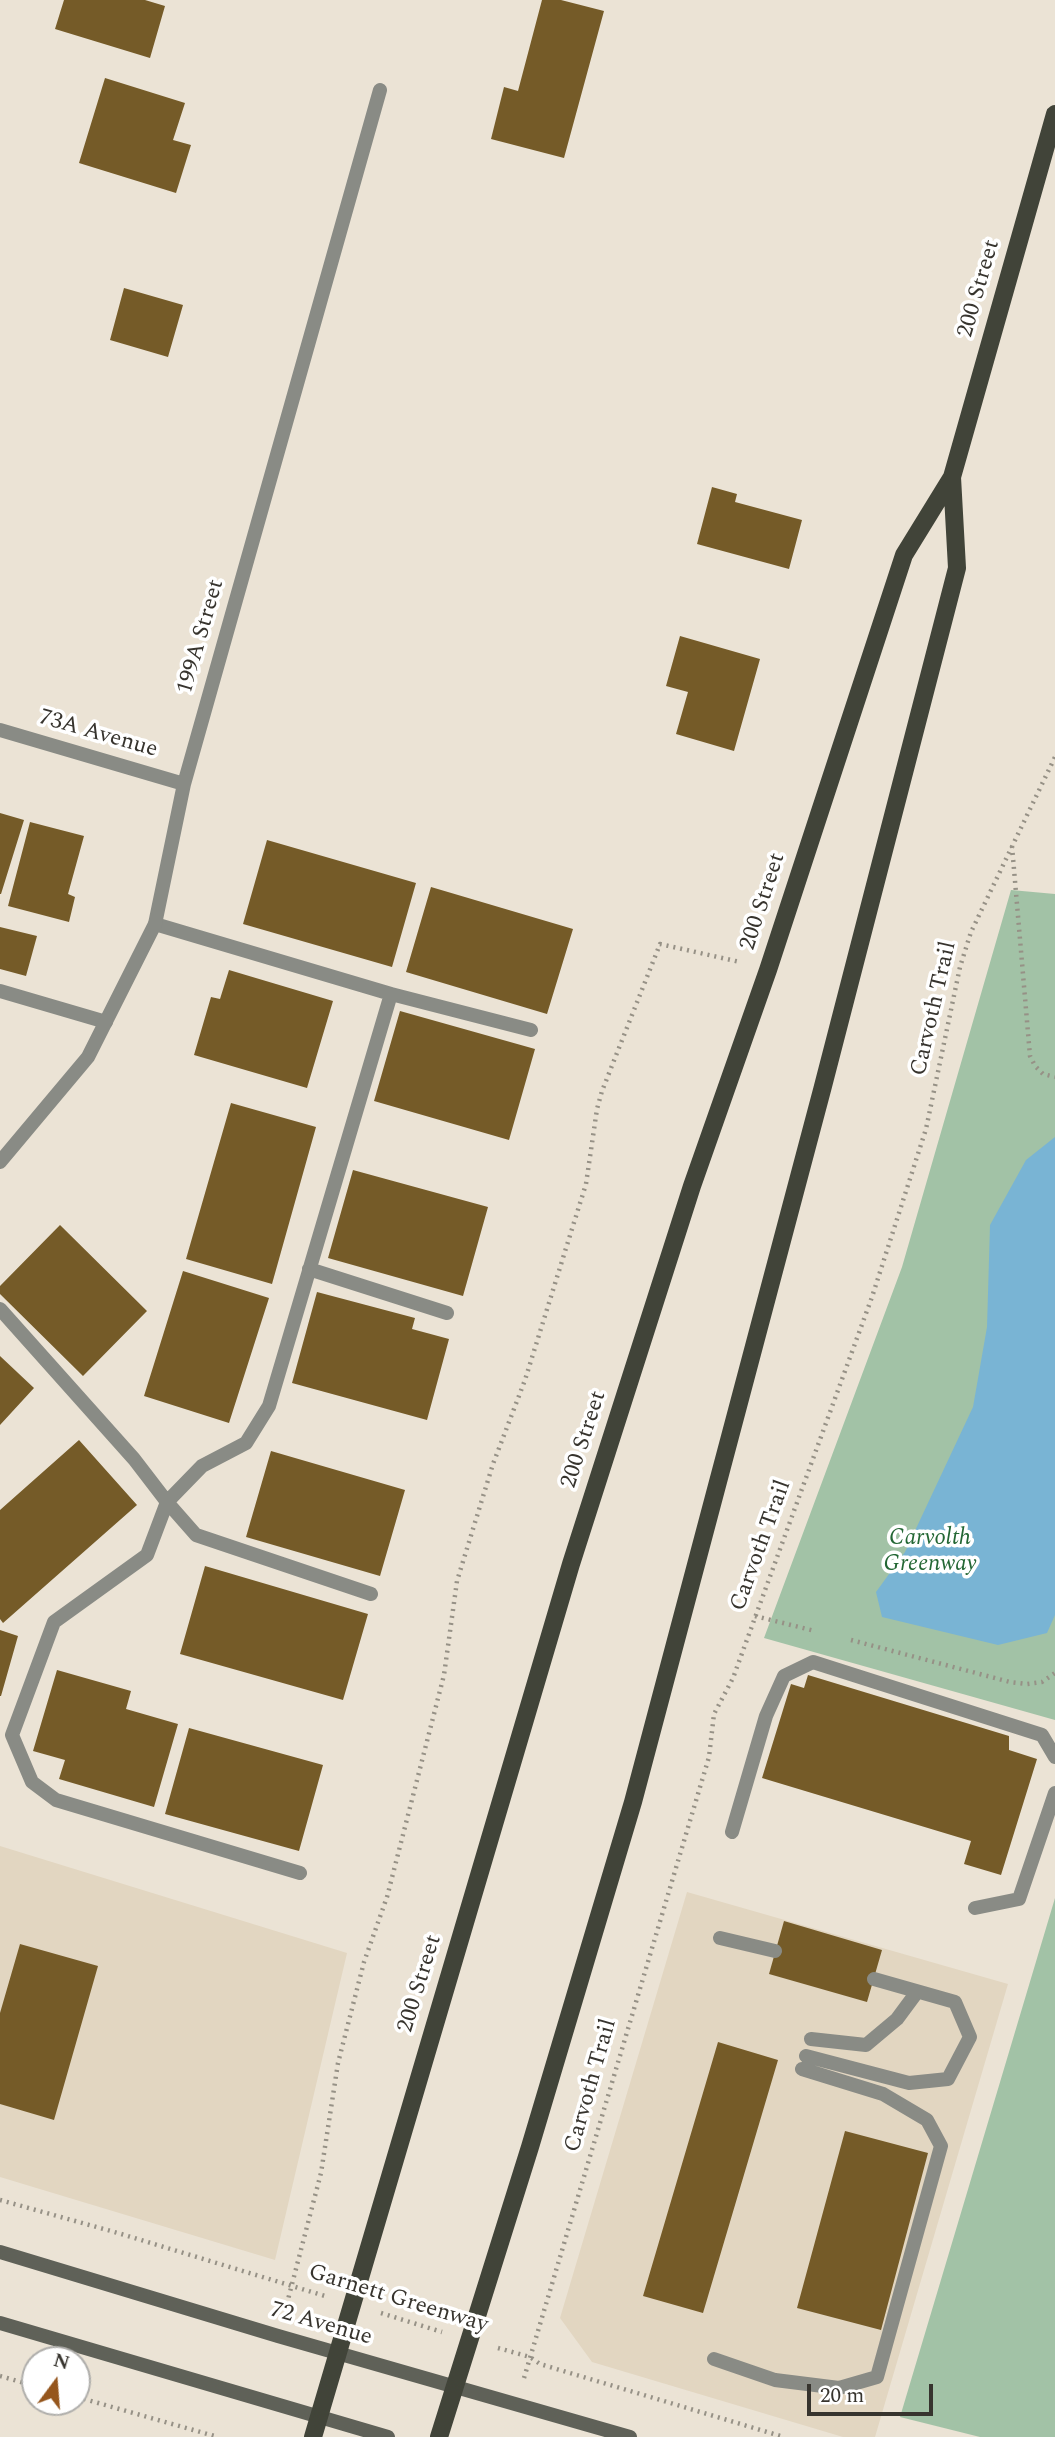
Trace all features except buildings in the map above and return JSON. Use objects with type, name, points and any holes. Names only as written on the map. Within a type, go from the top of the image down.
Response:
[{"type":"main road","name":"200 Street","points":[[313,2437],[571,1564],[692,1186],[768,970],[904,555],[952,477],[1055,114]]},
{"type":"main road","name":"200 Street","points":[[439,2437],[471,2341],[633,1802],[947,608],[957,568],[952,477]]},
{"type":"main road","name":"72 Avenue","points":[[0,2252],[455,2388],[630,2437]]},
{"type":"main road","points":[[0,2323],[388,2437]]},
{"type":"street","name":"199A Street","points":[[0,1162],[88,1057],[155,924],[184,784],[380,90]]},
{"type":"street","name":"73A Avenue","points":[[0,730],[184,784]]},
{"type":"street","points":[[155,924],[391,994],[531,1030]]},
{"type":"street","points":[[0,991],[106,1022]]},
{"type":"street","points":[[300,1873],[55,1800],[32,1782],[12,1735],[54,1622],[147,1555],[167,1502],[202,1466],[246,1443],[269,1406],[391,994]]},
{"type":"street","points":[[309,1269],[447,1313]]},
{"type":"street","points":[[0,1309],[134,1459],[196,1535],[371,1594]]},
{"type":"street","points":[[732,1832],[766,1716],[784,1676],[813,1662],[1042,1735],[1055,1758]]},
{"type":"street","points":[[975,1908],[1019,1899],[1055,1793]]},
{"type":"street","points":[[720,1938],[775,1951]]},
{"type":"street","points":[[714,2360],[775,2380],[839,2388],[877,2377],[941,2146],[928,2120],[883,2094],[804,2063],[909,2083],[948,2079],[970,2037],[955,2002],[874,1979]]},
{"type":"street","points":[[811,2039],[866,2045],[897,2019],[917,1992]]},
{"type":"path","name":"Carvoth Trail","points":[[530,2357],[709,1757],[714,1714],[733,1678],[872,1297],[926,1129],[960,967],[971,932],[1055,757]]},
{"type":"path","points":[[1012,845],[1030,1056],[1043,1074],[1055,1077]]},
{"type":"path","points":[[291,2286],[321,2173],[327,2120],[338,2063],[364,1962],[387,1897],[444,1675],[457,1581],[493,1464],[525,1380],[586,1184],[597,1110],[603,1091],[660,944],[701,951],[768,970]]},
{"type":"path","points":[[755,1616],[822,1633]]},
{"type":"path","points":[[849,1640],[1010,1682],[1042,1682],[1055,1673]]},
{"type":"path","name":"Garnett Greenway","points":[[0,2200],[530,2357],[540,2364],[784,2437]]},
{"type":"path","points":[[0,2376],[21,2382]]},
{"type":"path","points":[[91,2401],[218,2437]]},
{"type":"shaded area","points":[[0,1846],[347,1953],[275,2260],[0,2177]]},
{"type":"shaded area","points":[[687,1892],[1008,1984],[875,2437],[843,2437],[592,2362],[560,2318]]},
{"type":"green space","name":"Carvolth Greenway","points":[[1011,890],[1055,894],[1055,1720],[764,1638],[902,1267]]},
{"type":"green space","points":[[1055,1898],[1055,2437],[980,2437],[900,2417]]},
{"type":"water","points":[[1055,1137],[1055,1615],[1047,1633],[998,1645],[882,1617],[876,1592],[905,1552],[973,1407],[987,1327],[990,1225],[1026,1160]]}]
